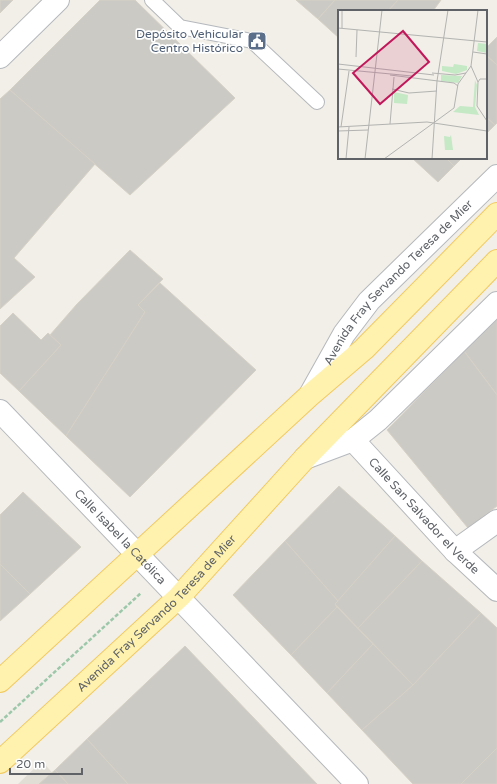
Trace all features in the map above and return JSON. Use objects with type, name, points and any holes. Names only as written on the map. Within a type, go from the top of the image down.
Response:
[{"type":"main road","name":"Avenida Fray Servando Teresa de Mier","points":[[0,681],[309,396],[364,349],[497,214]]},
{"type":"main road","name":"Avenida Fray Servando Teresa de Mier","points":[[0,762],[179,597],[305,458],[497,261]]},
{"type":"street","points":[[0,57],[58,0]]},
{"type":"street","name":"Avenida Fray Servando Teresa de Mier","points":[[309,396],[344,334],[369,301],[497,176]]},
{"type":"street","name":"Avenida Fray Servando Teresa de Mier","points":[[305,458],[353,440],[378,420],[497,303]]},
{"type":"street","name":"Calle Isabel la Católica","points":[[0,411],[357,784]]},
{"type":"street","name":"Calle San Salvador el Verde","points":[[353,440],[455,551],[497,590]]},
{"type":"street","points":[[455,551],[497,521]]},
{"type":"lane","points":[[152,0],[180,27],[252,41],[317,102]]},
{"type":"path","points":[[0,722],[145,589]]},
{"type":"shaded area","points":[[42,761],[62,784],[18,784]]},
{"type":"building","points":[[0,0],[13,0],[0,13]]},
{"type":"building","points":[[100,0],[135,0],[235,98],[130,195],[10,90]]},
{"type":"building","points":[[296,0],[335,0],[318,19]]},
{"type":"building","points":[[335,0],[398,0],[389,10],[338,10],[338,37],[318,19]]},
{"type":"building","points":[[398,0],[441,0],[434,10],[389,10]]},
{"type":"building","points":[[497,37],[497,65],[487,56],[487,47]]},
{"type":"building","points":[[487,56],[497,65],[497,123],[495,125],[487,118]]},
{"type":"building","points":[[10,90],[95,164],[14,258],[35,277],[0,309],[0,99]]},
{"type":"building","points":[[487,118],[495,125],[487,133]]},
{"type":"building","points":[[413,159],[447,159],[454,166],[438,182]]},
{"type":"building","points":[[447,159],[461,159],[454,166]]},
{"type":"building","points":[[130,250],[163,279],[138,305],[145,312],[66,436],[19,391],[61,345],[50,335],[77,304]]},
{"type":"building","points":[[160,283],[256,370],[130,497],[66,436],[145,312],[138,305]]},
{"type":"building","points":[[13,313],[41,340],[48,333],[61,345],[19,391],[0,373],[0,326]]},
{"type":"building","points":[[497,317],[497,395],[464,351]]},
{"type":"building","points":[[464,351],[497,395],[497,506],[468,528],[387,430]]},
{"type":"building","points":[[339,486],[395,536],[338,601],[285,541]]},
{"type":"building","points":[[23,492],[81,547],[30,594],[0,564],[0,515]]},
{"type":"building","points":[[395,536],[422,561],[358,628],[335,604]]},
{"type":"building","points":[[285,541],[338,601],[335,604],[337,607],[291,655],[233,595]]},
{"type":"building","points":[[422,561],[481,613],[413,685],[358,628]]},
{"type":"building","points":[[0,564],[30,594],[0,621]]},
{"type":"building","points":[[337,607],[373,644],[327,693],[291,655]]},
{"type":"building","points":[[481,613],[497,628],[497,748],[461,784],[413,784],[362,730],[413,685]]},
{"type":"building","points":[[373,644],[413,685],[362,730],[327,693]]},
{"type":"building","points":[[185,646],[317,784],[128,784],[87,739]]},
{"type":"building","points":[[87,739],[128,784],[68,784],[55,770]]},
{"type":"building","points":[[497,748],[497,784],[461,784]]},
{"type":"building","points":[[55,770],[68,784],[39,784]]},
{"type":"place","name":"Depósito Vehicular Centro Histórico","points":[[257,41]]}]
